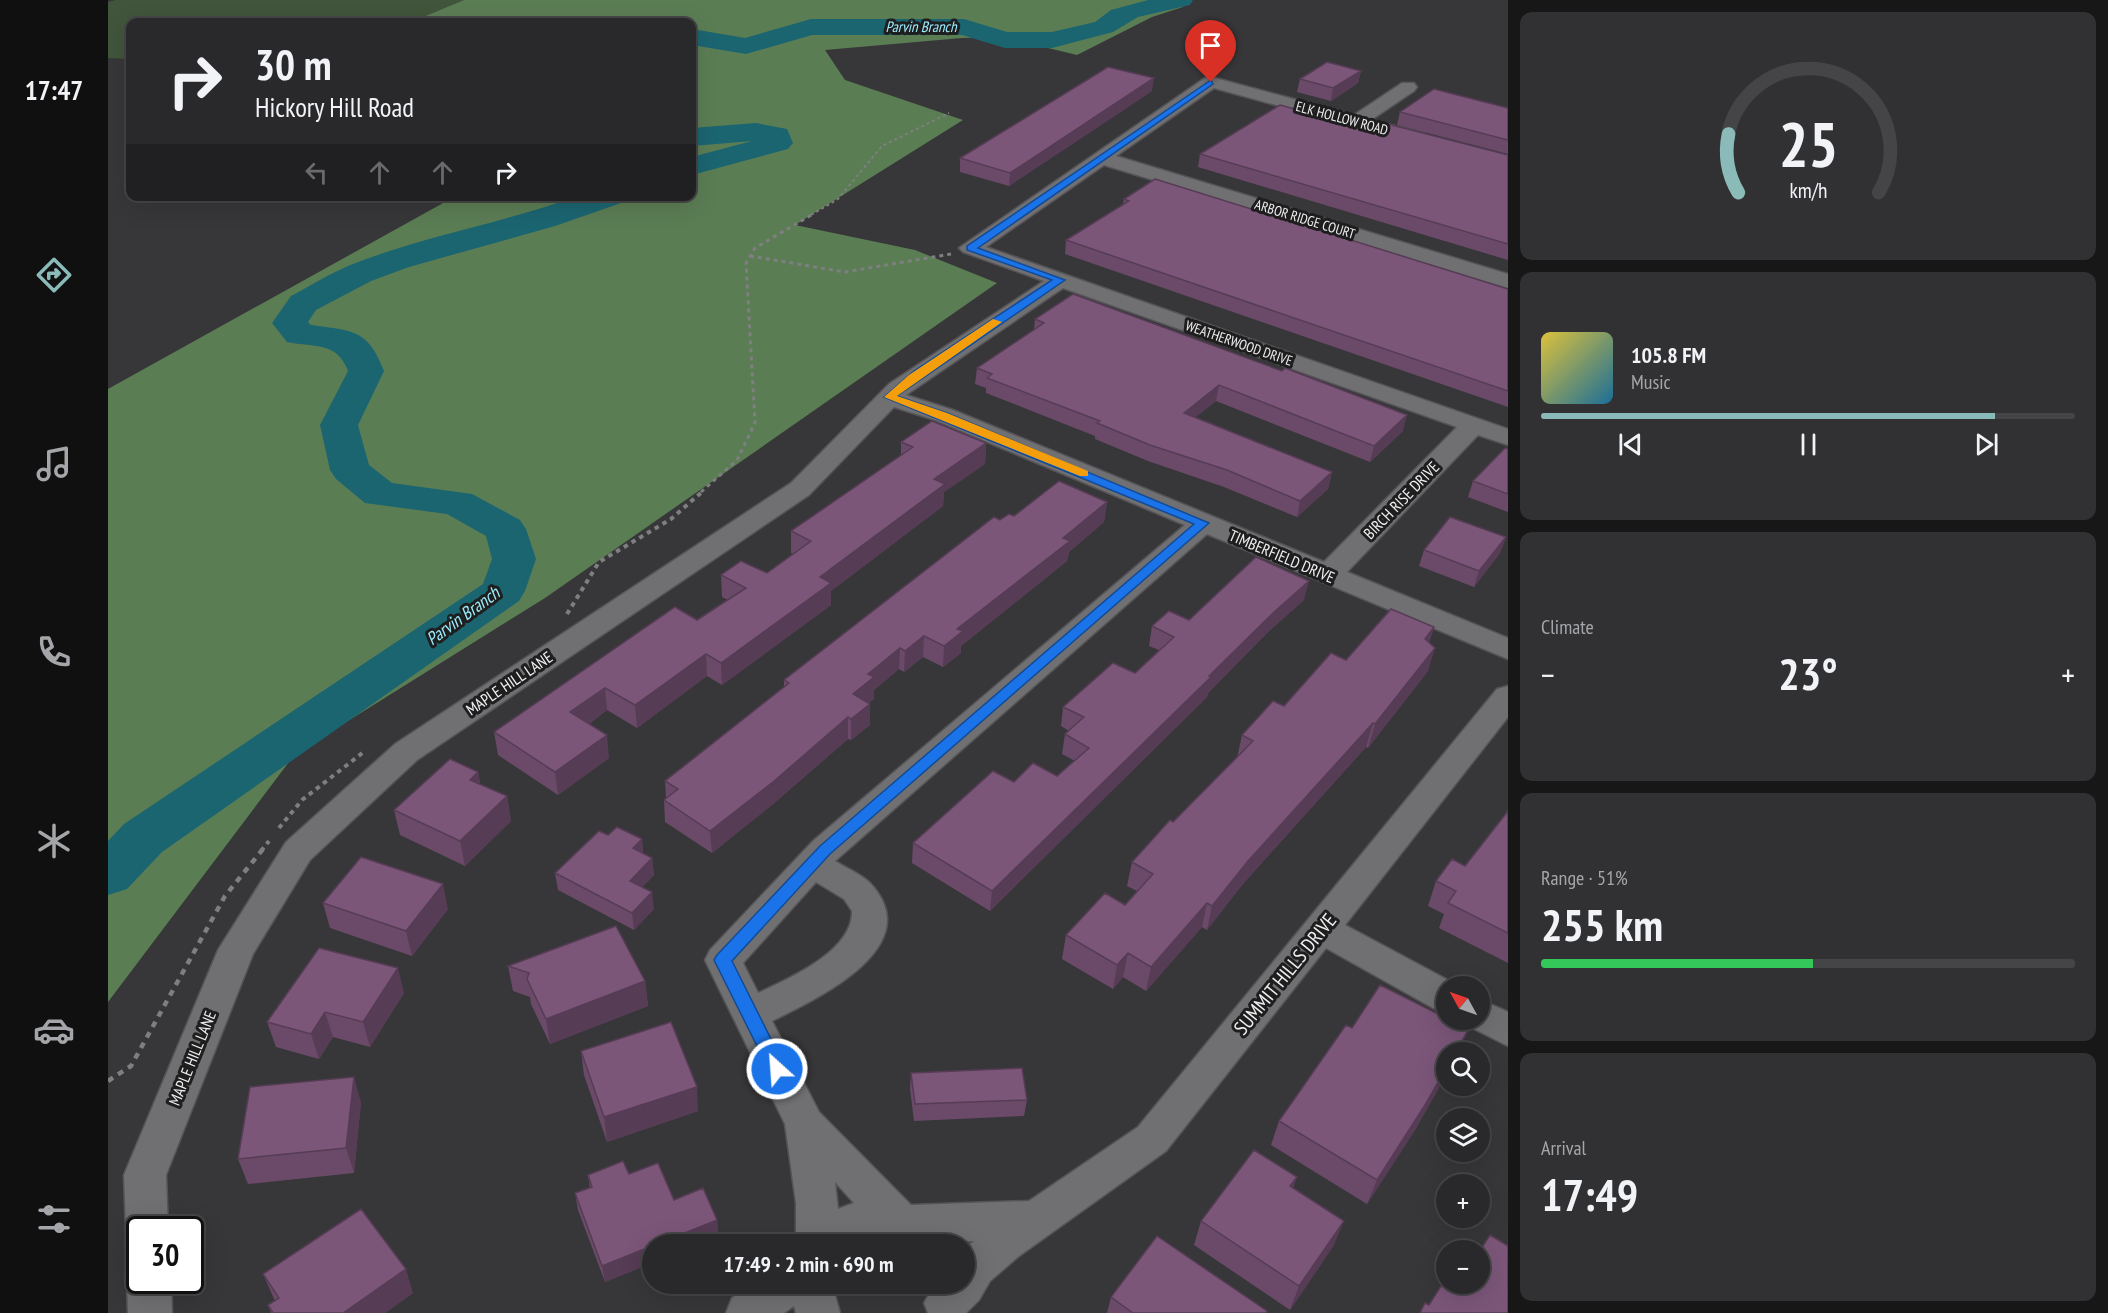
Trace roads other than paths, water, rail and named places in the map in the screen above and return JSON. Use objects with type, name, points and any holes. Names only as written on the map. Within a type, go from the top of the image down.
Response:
[{"type":"street","name":"ELK HOLLOW ROAD","points":[[1102,158],[1211,82],[1437,143]]},
{"type":"street","points":[[1357,122],[1408,87]]},
{"type":"street","name":"WEATHERWOOD DRIVE","points":[[1102,158],[962,251],[1060,280],[1508,437]]},
{"type":"street","name":"ARBOR RIDGE COURT","points":[[1102,158],[1508,281]]},
{"type":"street","name":"MAPLE HILL LANE","points":[[146,1216],[145,1175],[236,950],[298,851],[406,752],[800,489],[889,397],[918,374],[1060,280]]},
{"type":"street","name":"TIMBERFIELD DRIVE","points":[[889,397],[944,415],[1508,649]]},
{"type":"street","name":"BIRCH RISE DRIVE","points":[[1328,575],[1473,425]]},
{"type":"street","points":[[817,1234],[817,1203],[805,1124],[723,960],[825,850],[1203,523]]},
{"type":"street","name":"SUMMIT HILLS DRIVE","points":[[833,1234],[859,1221],[883,1219],[913,1231],[1034,1220],[1044,1216],[1152,1139],[1508,696]]},
{"type":"street","points":[[750,1014],[797,993],[822,977],[850,954],[868,931],[870,908],[856,890],[812,864]]},
{"type":"street","points":[[1322,929],[1436,992]]},
{"type":"street","points":[[1490,1020],[1508,1030]]},
{"type":"street","points":[[805,1124],[913,1231]]},
{"type":"street","name":"SUMMIT HILLS DRIVE","points":[[946,1300],[963,1286],[975,1267],[1034,1220]]},
{"type":"street","points":[[149,1294],[150,1313]]},
{"type":"street","points":[[748,1313],[775,1294]]},
{"type":"street","points":[[813,1294],[818,1313]]},
{"type":"waterway","name":"Parvin Branch","points":[[696,37],[746,46],[811,27],[964,27],[1005,40],[1052,40],[1104,27],[1120,15],[1181,0]]},
{"type":"waterway","name":"Parvin Branch","points":[[696,137],[756,132],[777,135],[778,143],[696,165]]},
{"type":"waterway","name":"Parvin Branch","points":[[108,875],[143,838],[503,591],[514,559],[505,529],[457,503],[380,494],[350,470],[339,425],[366,371],[358,350],[341,340],[300,334],[290,323],[303,303],[359,274],[397,260],[544,219],[596,201]]}]
